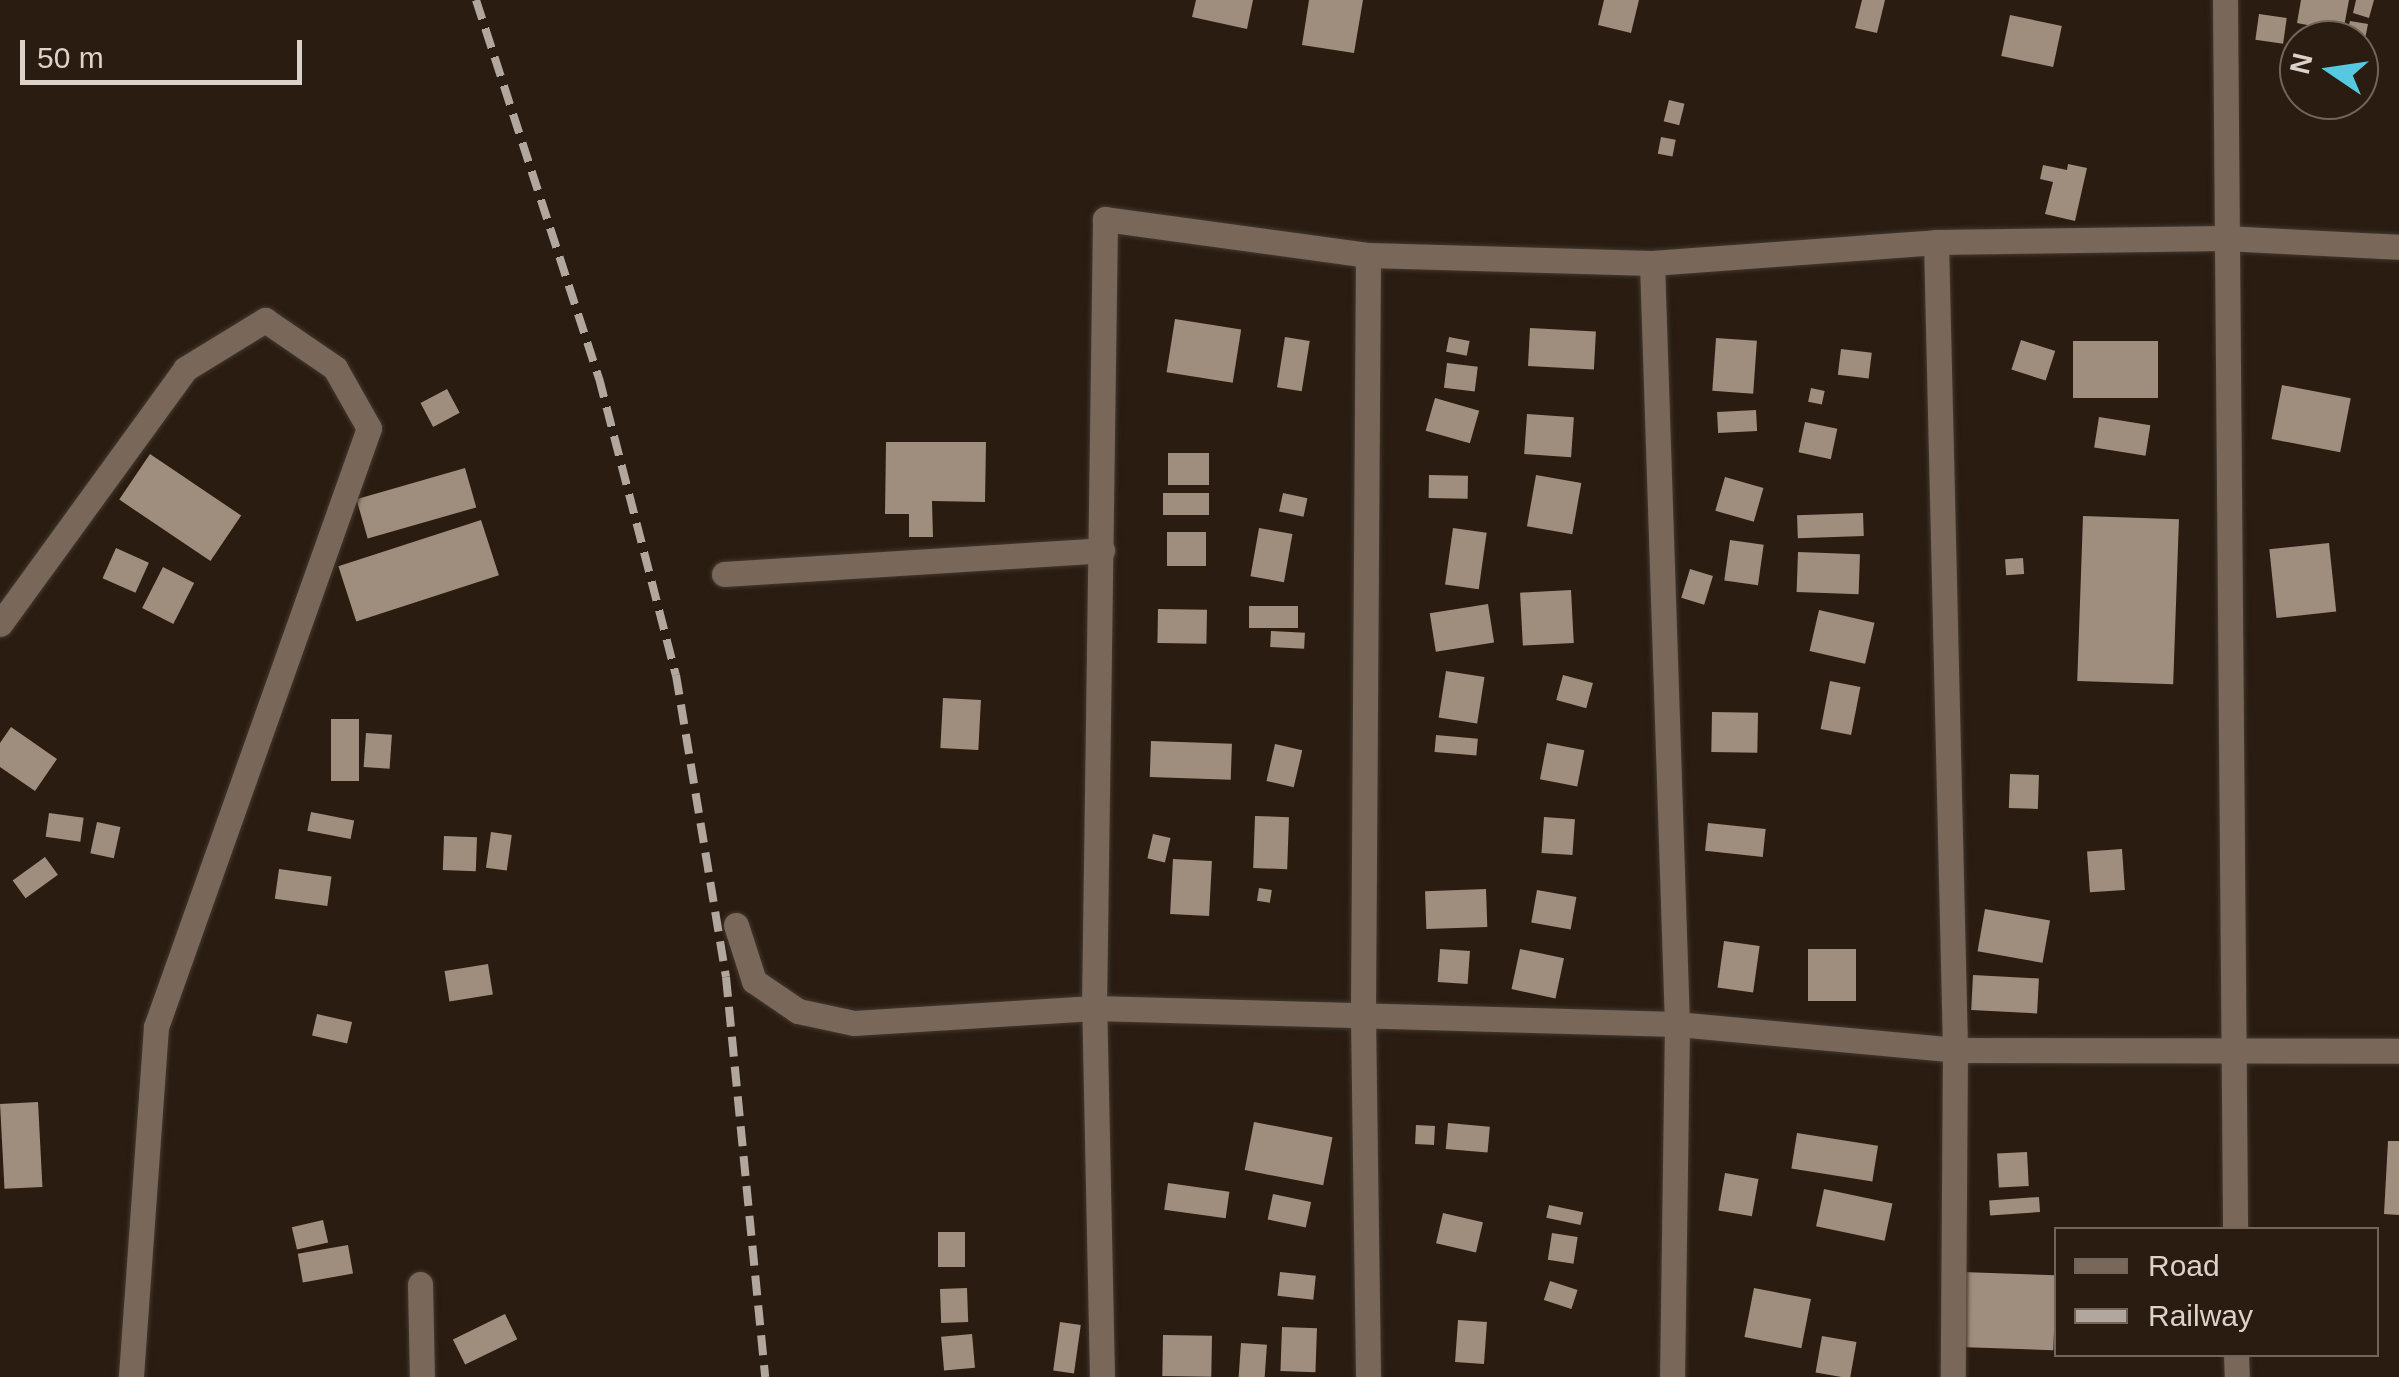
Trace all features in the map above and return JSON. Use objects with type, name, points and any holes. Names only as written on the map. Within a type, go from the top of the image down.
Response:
[{"type":"street","points":[[2225,0],[2235,1227]]},
{"type":"street","points":[[1102,1377],[1094,1008],[1105,219],[1368,255],[1652,263],[1936,242],[2224,238],[2399,247]]},
{"type":"street","points":[[1936,242],[1955,1050],[1954,1377]]},
{"type":"street","points":[[1368,255],[1363,1016],[1368,1377]]},
{"type":"street","points":[[1652,263],[1677,1024],[1672,1377]]},
{"type":"street","points":[[0,624],[185,369],[264,320],[335,368],[369,428],[311,601],[156,1027],[131,1377]]},
{"type":"street","points":[[724,574],[1102,550]]},
{"type":"street","points":[[736,924],[754,981],[798,1012],[854,1023],[1094,1008],[1677,1024],[1955,1050],[2399,1051]]},
{"type":"street","points":[[420,1284],[422,1377]]},
{"type":"building","points":[[1196,0],[1253,0],[1247,29],[1192,17]]},
{"type":"building","points":[[1309,0],[1363,0],[1354,53],[1302,45]]},
{"type":"building","points":[[1604,0],[1639,0],[1631,33],[1598,25]]},
{"type":"building","points":[[1862,0],[1885,0],[1877,33],[1855,28]]},
{"type":"building","points":[[2301,0],[2349,0],[2345,20],[2298,20]]},
{"type":"building","points":[[2356,0],[2374,0],[2369,18],[2353,13]]},
{"type":"building","points":[[2259,14],[2287,18],[2279,20],[2279,43],[2255,40]]},
{"type":"building","points":[[2010,15],[2062,26],[2053,67],[2001,56]]},
{"type":"building","points":[[1669,100],[1685,104],[1679,125],[1664,121]]},
{"type":"building","points":[[1661,137],[1676,140],[1672,157],[1658,154]]},
{"type":"building","points":[[2068,164],[2087,168],[2075,221],[2045,214],[2053,182],[2040,179],[2043,165],[2067,170]]},
{"type":"building","points":[[1175,319],[1241,329],[1233,383],[1167,372]]},
{"type":"building","points":[[1530,328],[1596,331],[1594,369],[1528,366]]},
{"type":"building","points":[[1285,337],[1310,341],[1302,391],[1277,387]]},
{"type":"building","points":[[1449,337],[1470,341],[1467,356],[1446,352]]},
{"type":"building","points":[[1716,338],[1757,341],[1753,394],[1712,391]]},
{"type":"building","points":[[2021,340],[2055,351],[2046,381],[2011,369]]},
{"type":"building","points":[[2073,341],[2158,341],[2158,398],[2073,398]]},
{"type":"building","points":[[1841,349],[1872,353],[1869,379],[1838,375]]},
{"type":"building","points":[[1447,363],[1478,367],[1475,392],[1444,388]]},
{"type":"building","points":[[2282,385],[2351,398],[2340,452],[2272,439]]},
{"type":"building","points":[[1811,388],[1825,391],[1822,405],[1808,402]]},
{"type":"building","points":[[447,389],[460,413],[433,427],[421,403]]},
{"type":"building","points":[[1435,398],[1479,411],[1470,443],[1426,431]]},
{"type":"building","points":[[1756,410],[1757,431],[1718,433],[1717,412]]},
{"type":"building","points":[[1527,414],[1574,417],[1571,457],[1524,454]]},
{"type":"building","points":[[2099,417],[2150,425],[2146,456],[2094,448]]},
{"type":"building","points":[[1805,422],[1837,429],[1831,459],[1799,452]]},
{"type":"building","points":[[886,442],[986,442],[985,502],[932,501],[933,537],[909,537],[909,514],[885,514]]},
{"type":"building","points":[[1168,453],[1209,453],[1209,485],[1168,485]]},
{"type":"building","points":[[150,454],[241,516],[210,561],[119,500]]},
{"type":"building","points":[[465,468],[476,507],[368,539],[356,499]]},
{"type":"building","points":[[1429,475],[1468,476],[1468,499],[1429,498]]},
{"type":"building","points":[[1536,475],[1581,483],[1572,534],[1527,526]]},
{"type":"building","points":[[1725,477],[1763,488],[1754,522],[1715,511]]},
{"type":"building","points":[[1163,493],[1209,493],[1209,515],[1163,515]]},
{"type":"building","points":[[1283,493],[1307,498],[1304,517],[1279,512]]},
{"type":"building","points":[[1863,513],[1864,536],[1798,538],[1797,515]]},
{"type":"building","points":[[2083,516],[2179,519],[2173,684],[2077,681]]},
{"type":"building","points":[[481,520],[499,575],[356,622],[338,566]]},
{"type":"building","points":[[1259,528],[1292,534],[1284,582],[1250,576]]},
{"type":"building","points":[[1453,528],[1487,533],[1479,589],[1445,584]]},
{"type":"building","points":[[1167,532],[1206,532],[1206,566],[1167,566]]},
{"type":"building","points":[[1730,540],[1764,545],[1758,585],[1724,581]]},
{"type":"building","points":[[2329,543],[2336,612],[2277,618],[2269,549]]},
{"type":"building","points":[[116,548],[149,563],[135,593],[103,578]]},
{"type":"building","points":[[1798,552],[1860,554],[1859,594],[1797,592]]},
{"type":"building","points":[[2023,558],[2024,574],[2006,575],[2005,559]]},
{"type":"building","points":[[163,567],[194,583],[173,624],[142,608]]},
{"type":"building","points":[[1690,569],[1713,576],[1704,605],[1681,598]]},
{"type":"building","points":[[1571,590],[1574,643],[1523,646],[1520,593]]},
{"type":"building","points":[[1488,604],[1494,643],[1436,652],[1430,613]]},
{"type":"building","points":[[1249,606],[1298,606],[1298,628],[1249,628]]},
{"type":"building","points":[[1158,609],[1207,610],[1206,644],[1157,643]]},
{"type":"building","points":[[1819,610],[1875,623],[1865,664],[1810,651]]},
{"type":"building","points":[[1271,631],[1305,633],[1304,649],[1270,647]]},
{"type":"building","points":[[1446,671],[1485,677],[1477,724],[1439,717]]},
{"type":"building","points":[[1563,675],[1593,683],[1586,708],[1556,700]]},
{"type":"building","points":[[1830,681],[1860,687],[1851,735],[1821,729]]},
{"type":"building","points":[[943,698],[981,700],[978,750],[940,748]]},
{"type":"building","points":[[1712,712],[1758,713],[1757,753],[1711,752]]},
{"type":"building","points":[[331,719],[359,719],[359,781],[331,781]]},
{"type":"building","points":[[11,727],[57,759],[35,791],[0,767],[0,743]]},
{"type":"building","points":[[366,733],[392,735],[390,769],[364,767]]},
{"type":"building","points":[[1436,735],[1478,739],[1476,756],[1435,752]]},
{"type":"building","points":[[1151,741],[1232,744],[1231,780],[1150,777]]},
{"type":"building","points":[[1547,743],[1584,750],[1577,787],[1540,779]]},
{"type":"building","points":[[1275,744],[1302,750],[1294,787],[1266,781]]},
{"type":"building","points":[[2010,774],[2039,775],[2038,809],[2009,808]]},
{"type":"building","points":[[311,812],[354,820],[351,839],[307,831]]},
{"type":"building","points":[[49,813],[84,818],[80,842],[46,837]]},
{"type":"building","points":[[1255,816],[1289,817],[1287,869],[1253,868]]},
{"type":"building","points":[[1544,817],[1575,819],[1572,855],[1541,853]]},
{"type":"building","points":[[97,822],[120,827],[114,858],[90,853]]},
{"type":"building","points":[[1708,823],[1766,829],[1763,857],[1705,851]]},
{"type":"building","points":[[491,832],[512,835],[507,871],[486,868]]},
{"type":"building","points":[[1153,834],[1171,838],[1165,862],[1147,858]]},
{"type":"building","points":[[444,836],[477,837],[476,871],[443,870]]},
{"type":"building","points":[[2122,849],[2125,890],[2090,892],[2087,851]]},
{"type":"building","points":[[45,857],[58,875],[26,898],[13,881]]},
{"type":"building","points":[[1173,859],[1212,861],[1209,916],[1170,914]]},
{"type":"building","points":[[279,869],[331,876],[327,906],[275,899]]},
{"type":"building","points":[[1259,888],[1272,890],[1270,903],[1257,901]]},
{"type":"building","points":[[1486,889],[1487,927],[1426,929],[1425,891]]},
{"type":"building","points":[[1537,890],[1576,897],[1571,929],[1531,922]]},
{"type":"building","points":[[1985,909],[2050,920],[2043,963],[1978,951]]},
{"type":"building","points":[[1724,941],[1760,946],[1753,993],[1717,988]]},
{"type":"building","points":[[1440,949],[1470,951],[1468,984],[1438,982]]},
{"type":"building","points":[[1520,949],[1564,958],[1555,998],[1511,989]]},
{"type":"building","points":[[1808,949],[1856,949],[1856,1001],[1808,1001]]},
{"type":"building","points":[[488,964],[493,995],[449,1002],[445,971]]},
{"type":"building","points":[[1973,975],[2039,978],[2037,1013],[1971,1010]]},
{"type":"building","points":[[317,1014],[352,1022],[347,1044],[312,1035]]},
{"type":"building","points":[[38,1102],[42,1187],[5,1189],[0,1104]]},
{"type":"building","points":[[1254,1122],[1333,1137],[1323,1185],[1245,1170]]},
{"type":"building","points":[[1448,1123],[1490,1127],[1488,1153],[1446,1149]]},
{"type":"building","points":[[1416,1125],[1435,1126],[1434,1145],[1415,1144]]},
{"type":"building","points":[[1797,1133],[1878,1146],[1872,1181],[1791,1169]]},
{"type":"building","points":[[2388,1141],[2399,1141],[2399,1215],[2384,1214]]},
{"type":"building","points":[[2027,1152],[2029,1186],[1999,1188],[1997,1154]]},
{"type":"building","points":[[1725,1173],[1758,1179],[1752,1216],[1718,1210]]},
{"type":"building","points":[[1168,1183],[1229,1192],[1226,1218],[1164,1210]]},
{"type":"building","points":[[1824,1189],[1892,1204],[1885,1241],[1816,1226]]},
{"type":"building","points":[[1273,1194],[1311,1202],[1306,1228],[1268,1219]]},
{"type":"building","points":[[2039,1197],[2040,1212],[1990,1215],[1989,1200]]},
{"type":"building","points":[[1549,1205],[1583,1212],[1581,1225],[1546,1218]]},
{"type":"building","points":[[1443,1213],[1483,1222],[1476,1252],[1436,1243]]},
{"type":"building","points":[[323,1220],[328,1242],[297,1250],[292,1227]]},
{"type":"building","points":[[938,1232],[965,1232],[965,1267],[938,1267]]},
{"type":"building","points":[[1552,1233],[1578,1237],[1573,1264],[1548,1260]]},
{"type":"building","points":[[348,1245],[353,1274],[303,1282],[298,1254]]},
{"type":"building","points":[[1280,1272],[1316,1276],[1313,1300],[1277,1296]]},
{"type":"building","points":[[1962,1272],[2054,1275],[2053,1350],[1959,1347]]},
{"type":"building","points":[[1550,1281],[1578,1290],[1571,1309],[1544,1300]]},
{"type":"building","points":[[967,1288],[968,1322],[941,1323],[940,1289]]},
{"type":"building","points":[[1754,1288],[1811,1299],[1801,1348],[1744,1337]]},
{"type":"building","points":[[505,1314],[517,1339],[465,1365],[453,1339]]},
{"type":"building","points":[[1458,1320],[1487,1322],[1484,1364],[1455,1362]]},
{"type":"building","points":[[1060,1322],[1081,1325],[1074,1373],[1053,1371]]},
{"type":"building","points":[[1282,1327],[1317,1328],[1315,1372],[1280,1371]]},
{"type":"building","points":[[972,1334],[975,1368],[944,1371],[941,1337]]},
{"type":"building","points":[[1163,1335],[1212,1336],[1211,1377],[1162,1376]]},
{"type":"building","points":[[1822,1336],[1856,1342],[1850,1377],[1816,1372]]},
{"type":"building","points":[[1241,1343],[1267,1345],[1265,1377],[1239,1377]]},
{"type":"railway","points":[[476,0],[599,378],[676,675],[726,977],[765,1377]]}]
